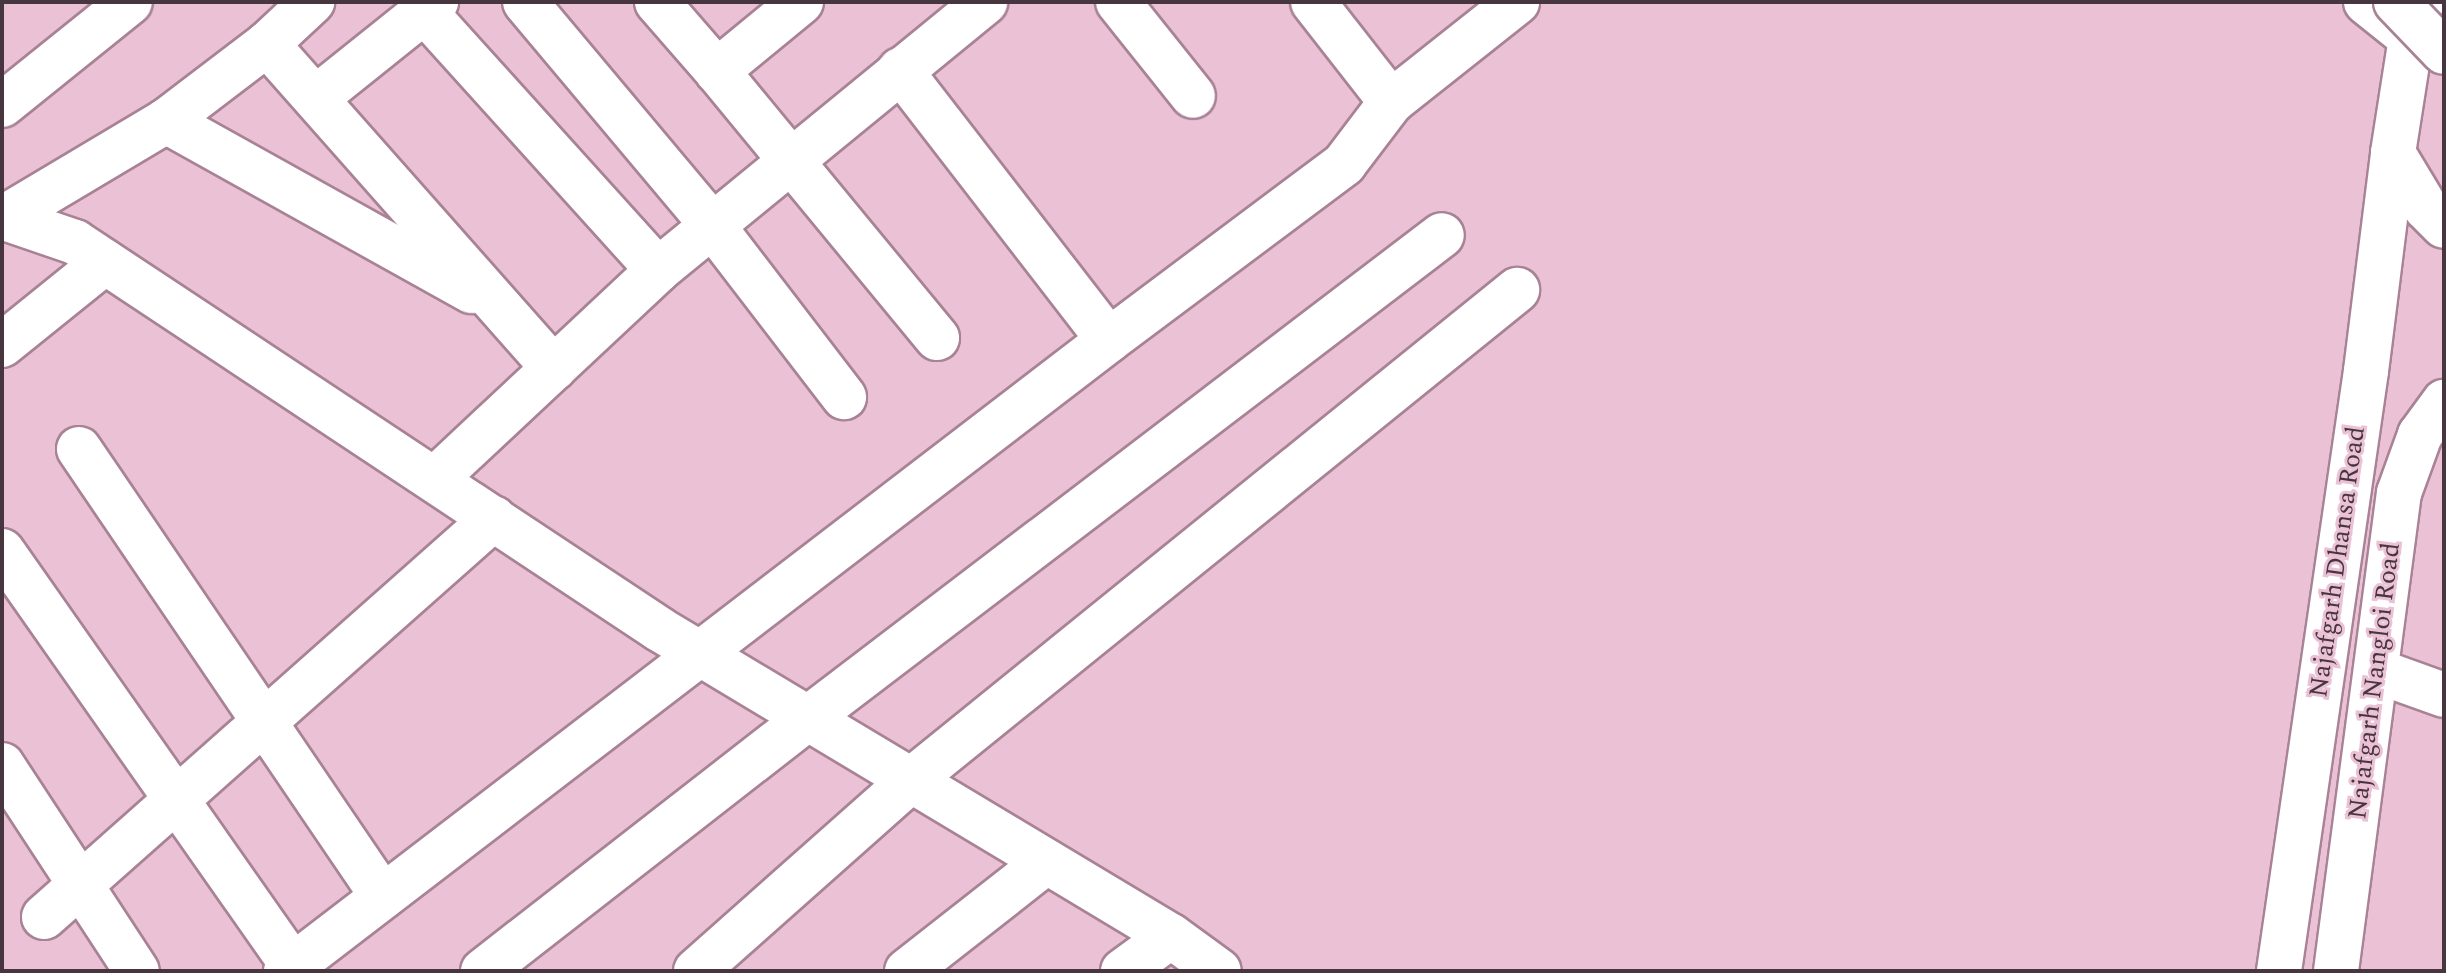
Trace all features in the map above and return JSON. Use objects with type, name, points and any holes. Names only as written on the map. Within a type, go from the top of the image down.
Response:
[{"type":"street","points":[[2,105],[130,2]]},
{"type":"street","points":[[4,217],[166,121],[267,44],[312,2]]},
{"type":"street","points":[[525,2],[712,225],[844,397]]},
{"type":"street","points":[[657,2],[792,159],[937,338]]},
{"type":"street","points":[[717,71],[801,2]]},
{"type":"street","points":[[435,479],[658,270],[985,2]]},
{"type":"street","points":[[1118,2],[1193,96]]},
{"type":"street","points":[[1313,2],[1391,102]]},
{"type":"street","points":[[2366,2],[2423,29],[2393,153],[2426,208],[2444,226]]},
{"type":"street","points":[[316,98],[430,7],[658,270]]},
{"type":"street","points":[[2,551],[177,798],[290,968],[1109,340],[1344,164],[1391,102],[1492,10]]},
{"type":"street","points":[[267,44],[554,368]]},
{"type":"street","points":[[900,70],[1109,340]]},
{"type":"street","points":[[166,121],[502,307]]},
{"type":"street","name":"Najafgarh Dhansa Road","points":[[2279,971],[2364,386],[2393,153]]},
{"type":"street","points":[[4,217],[75,242],[699,653],[1171,936],[1219,971]]},
{"type":"street","points":[[483,971],[807,719],[1442,235]]},
{"type":"street","points":[[2,345],[105,262]]},
{"type":"street","points":[[696,971],[910,781],[1517,290]]},
{"type":"street","name":"Najafgarh Nangloi Road","points":[[2336,971],[2399,493],[2420,435],[2444,402]]},
{"type":"street","points":[[79,449],[383,897]]},
{"type":"street","points":[[44,917],[494,518]]},
{"type":"street","points":[[2377,671],[2444,695]]},
{"type":"street","points":[[2,765],[137,971]]},
{"type":"street","points":[[907,971],[1046,862]]},
{"type":"street","points":[[1123,971],[1171,936]]}]
